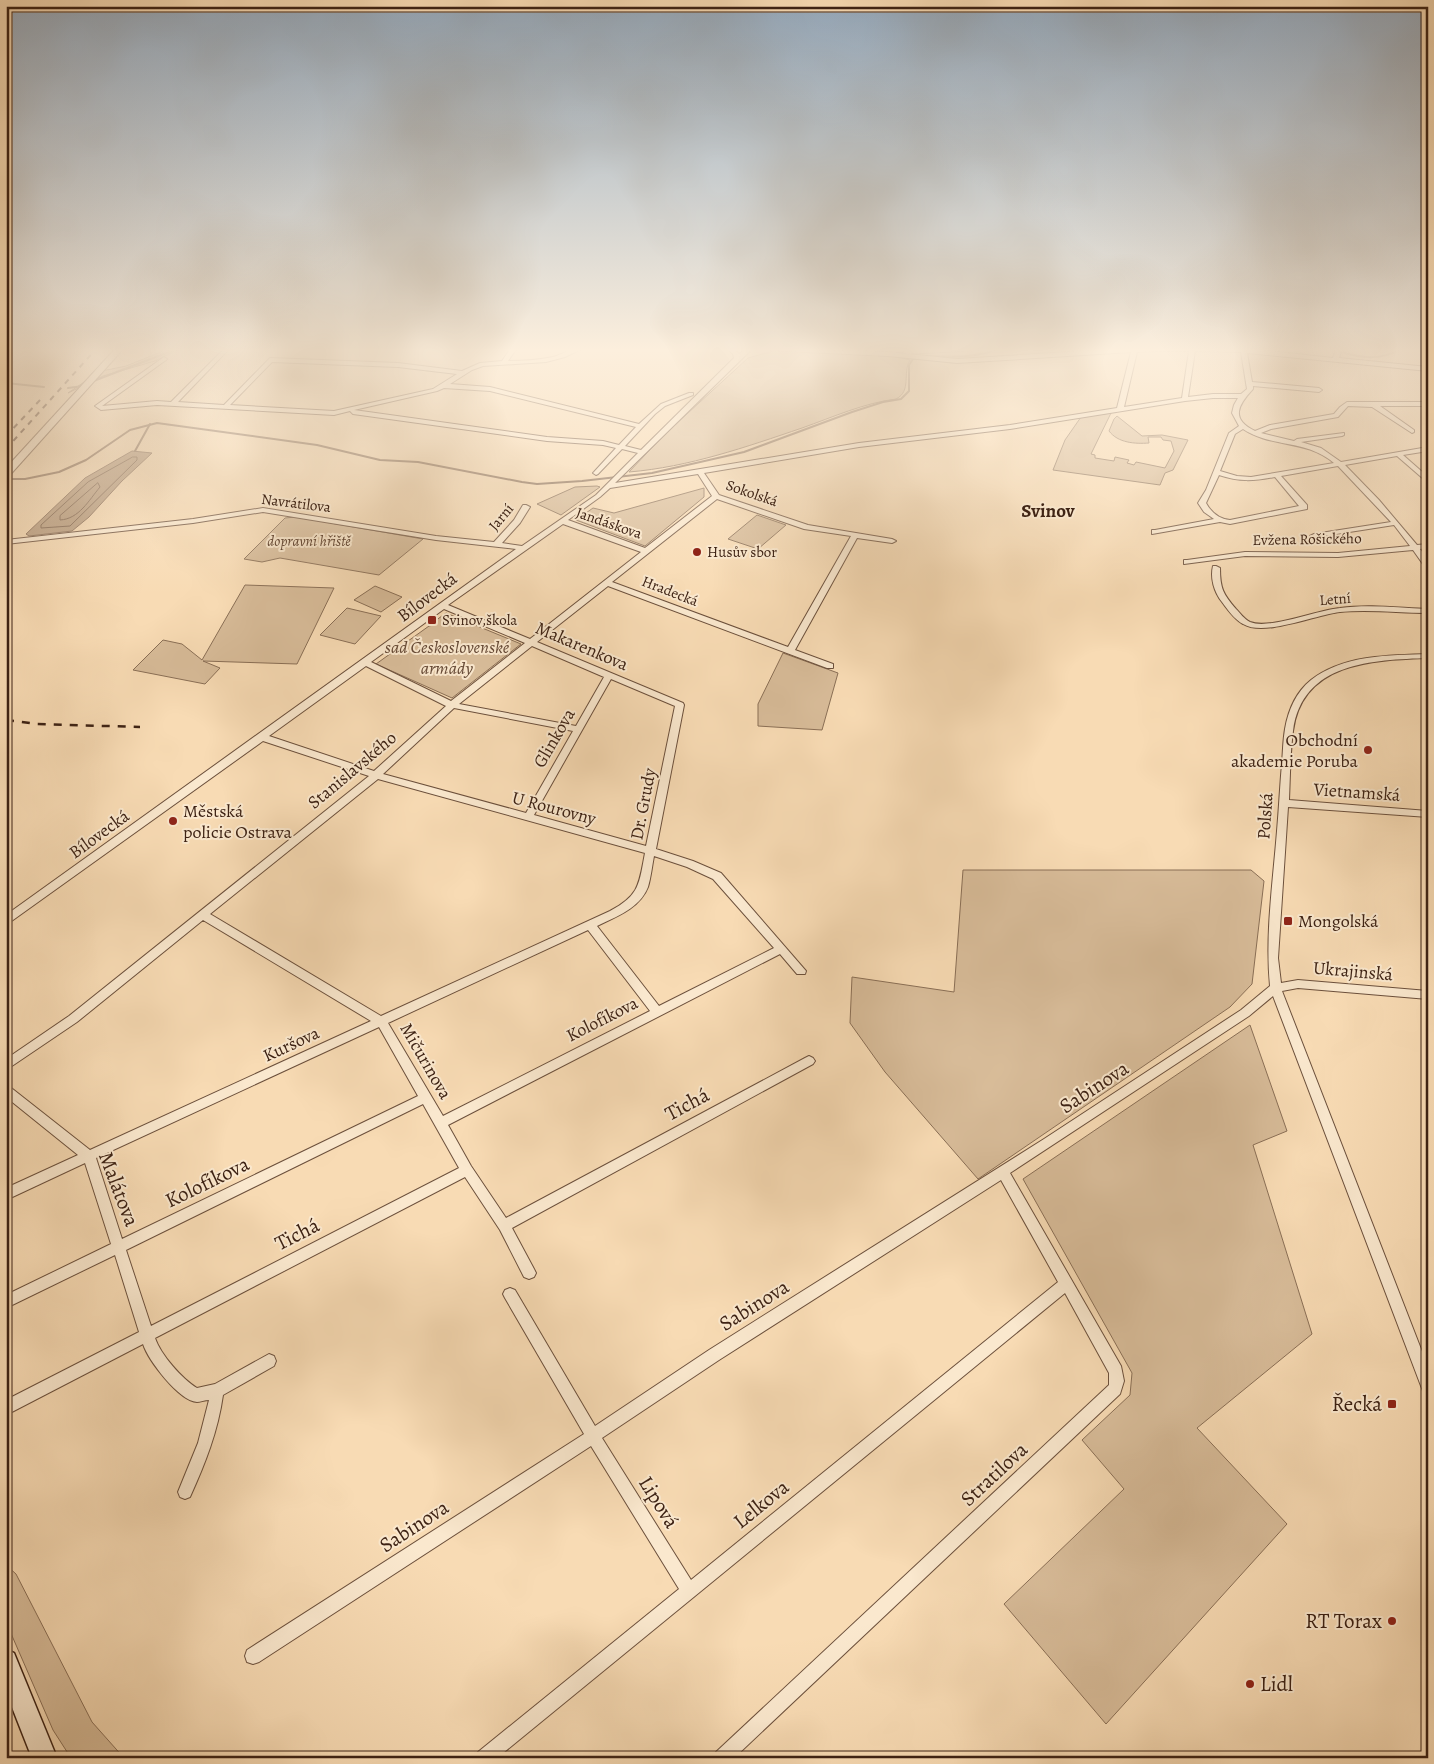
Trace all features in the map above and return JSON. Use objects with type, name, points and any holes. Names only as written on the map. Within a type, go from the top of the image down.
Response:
[{"type":"main road","points":[[6,1661],[45,1758]]},
{"type":"street","points":[[7,474],[46,430]]},
{"type":"street","points":[[485,430],[620,446],[642,452]]},
{"type":"street","points":[[596,473],[635,430]]},
{"type":"street","name":"Bílovecká","points":[[6,920],[463,590],[563,521],[610,486],[664,430]]},
{"type":"street","points":[[610,486],[859,445],[982,430]]},
{"type":"street","points":[[1221,520],[1204,507],[1202,503],[1217,472],[1232,433],[1236,430]]},
{"type":"street","points":[[1250,430],[1320,449],[1331,455],[1417,547],[1428,565]]},
{"type":"street","points":[[1255,433],[1261,430]]},
{"type":"street","points":[[1291,442],[1342,434]]},
{"type":"street","points":[[1217,472],[1244,479],[1428,449]]},
{"type":"street","points":[[1398,454],[1427,480]]},
{"type":"street","name":"Sokolská","points":[[700,472],[716,496],[807,526],[855,535]]},
{"type":"street","points":[[1155,532],[1221,520],[1230,522],[1304,507],[1276,474]]},
{"type":"street","name":"Stanislavského","points":[[6,1065],[72,1019],[203,915],[376,775],[452,705],[716,496]]},
{"type":"street","name":"Jarní","points":[[497,544],[517,521],[526,507]]},
{"type":"street","name":"Navrátilova","points":[[6,542],[193,521],[263,510],[436,538],[523,548]]},
{"type":"street","name":"Jandáskova","points":[[563,521],[646,551]]},
{"type":"street","points":[[1314,536],[1395,523]]},
{"type":"street","points":[[830,666],[790,651],[855,535],[892,541]]},
{"type":"street","name":"Evžena Rošického","points":[[1187,562],[1245,554],[1338,555],[1428,546]]},
{"type":"street","name":"Letní","points":[[1216,568],[1216,588],[1218,593],[1247,624],[1262,626],[1279,624],[1317,613],[1342,610],[1428,611]]},
{"type":"street","name":"Hradecká","points":[[608,583],[790,651]]},
{"type":"street","name":"Makarenkova","points":[[443,606],[680,705]]},
{"type":"street","name":"Polská","points":[[1276,988],[1273,949],[1283,803],[1289,730],[1296,705],[1305,690],[1328,674],[1352,664],[1381,659],[1428,656]]},
{"type":"street","points":[[364,662],[452,705],[578,729]]},
{"type":"street","name":"Glinkova","points":[[528,818],[609,676]]},
{"type":"street","name":"Dr. Grudy","points":[[630,906],[643,887],[680,705]]},
{"type":"street","name":"U Rourovny","points":[[261,737],[376,775],[651,851],[690,864],[717,876],[801,971]]},
{"type":"street","name":"Vietnamská","points":[[1283,803],[1428,814]]},
{"type":"street","name":"Kuršova","points":[[6,1194],[630,906]]},
{"type":"street","name":"Mičurinova","points":[[203,915],[382,1022],[466,1170],[504,1226],[529,1273]]},
{"type":"street","points":[[590,925],[657,1012]]},
{"type":"street","name":"Kolofíkova","points":[[441,1123],[781,949]]},
{"type":"street","name":"Ukrajinská","points":[[1276,988],[1298,984],[1428,995]]},
{"type":"street","points":[[1276,988],[1428,1386]]},
{"type":"street","name":"Sabinova","points":[[253,1656],[714,1356],[1003,1172],[1245,1013],[1276,988]]},
{"type":"street","name":"Tichá","points":[[504,1226],[809,1061]]},
{"type":"street","name":"Malátova","points":[[6,1090],[89,1156],[147,1334]]},
{"type":"street","name":"Kolofíkova","points":[[6,1302],[425,1098]]},
{"type":"street","name":"Tichá","points":[[6,1408],[466,1170]]},
{"type":"street","name":"Stratilova","points":[[722,1758],[1115,1389],[1117,1381],[1116,1371],[1003,1172]]},
{"type":"street","name":"Lelkova","points":[[484,1758],[1066,1284]]},
{"type":"street","points":[[510,1294],[593,1436]]},
{"type":"street","points":[[147,1334],[152,1350],[181,1386],[196,1395],[217,1391],[270,1361]]},
{"type":"street","points":[[185,1492],[206,1447],[215,1415],[217,1391]]},
{"type":"street","name":"Lipová","points":[[593,1436],[688,1590]]},
{"type":"green space","points":[[669,430],[795,430],[695,461],[629,472]]},
{"type":"green space","points":[[1072,430],[1103,430],[1091,454],[1095,455],[1095,458],[1114,461],[1115,457],[1129,460],[1127,463],[1134,465],[1136,462],[1165,468],[1174,451],[1171,441],[1163,440],[1161,437],[1148,437],[1149,443],[1127,442],[1117,438],[1109,430],[1135,430],[1142,436],[1162,435],[1188,440],[1173,470],[1165,473],[1160,485],[1053,470],[1065,440]]},
{"type":"green space","points":[[575,487],[600,487],[561,515],[537,504]]},
{"type":"green space","points":[[704,488],[704,497],[645,546],[576,520],[593,508],[614,513]]},
{"type":"green space","points":[[757,515],[786,525],[758,549],[728,539]]},
{"type":"green space","name":"dopravní hřiště","points":[[296,517],[423,539],[379,575],[280,558],[262,562],[244,559],[285,518]]},
{"type":"green space","points":[[245,585],[334,588],[297,664],[203,661],[220,668],[205,684],[133,670],[163,640],[182,644],[202,660]]},
{"type":"green space","points":[[375,586],[402,597],[381,612],[354,600]]},
{"type":"green space","points":[[347,608],[381,616],[355,644],[320,635]]},
{"type":"green space","name":"sad Československé armády","points":[[446,613],[521,644],[452,698],[376,664],[433,625],[435,621]]},
{"type":"green space","points":[[783,653],[838,673],[822,730],[758,726],[758,704]]},
{"type":"green space","points":[[963,870],[1251,870],[1264,881],[1252,984],[1230,1007],[978,1179],[885,1072],[850,1023],[852,977],[954,992]]},
{"type":"green space","points":[[1250,1025],[1287,1131],[1253,1145],[1312,1334],[1197,1428],[1287,1524],[1106,1724],[1004,1604],[1124,1489],[1082,1440],[1130,1395],[1132,1373],[1023,1179]]},
{"type":"green space","points":[[6,1565],[16,1574],[92,1722],[124,1758],[71,1758],[53,1730],[6,1622]]},
{"type":"water","points":[[132,451],[152,453],[122,481],[89,517],[72,531],[29,536],[26,534],[85,478]]},
{"type":"waterway","points":[[6,479],[25,479],[59,472],[86,460],[130,430]]},
{"type":"waterway","points":[[135,451],[146,430]]},
{"type":"waterway","points":[[210,430],[317,445],[380,460],[418,462],[537,484],[652,473],[744,452],[803,430]]},
{"type":"railway","points":[[6,436],[11,430]]},
{"type":"railway","points":[[6,449],[23,430]]},
{"type":"railway","points":[[6,720],[37,724],[140,727]]},
{"type":"place","name":"Husův sbor","points":[[697,552]]},
{"type":"place","name":"Svinov,škola","points":[[432,620]]},
{"type":"place","name":"Obchodní akademie Poruba","points":[[1368,750]]},
{"type":"place","name":"Městská policie Ostrava","points":[[173,821]]},
{"type":"place","name":"Mongolská","points":[[1288,921]]},
{"type":"place","name":"Řecká","points":[[1392,1404]]},
{"type":"place","name":"RT Torax","points":[[1392,1621]]},
{"type":"place","name":"Lidl","points":[[1250,1684]]},
{"type":"district","name":"Svinov","points":[[1048,510]]}]
